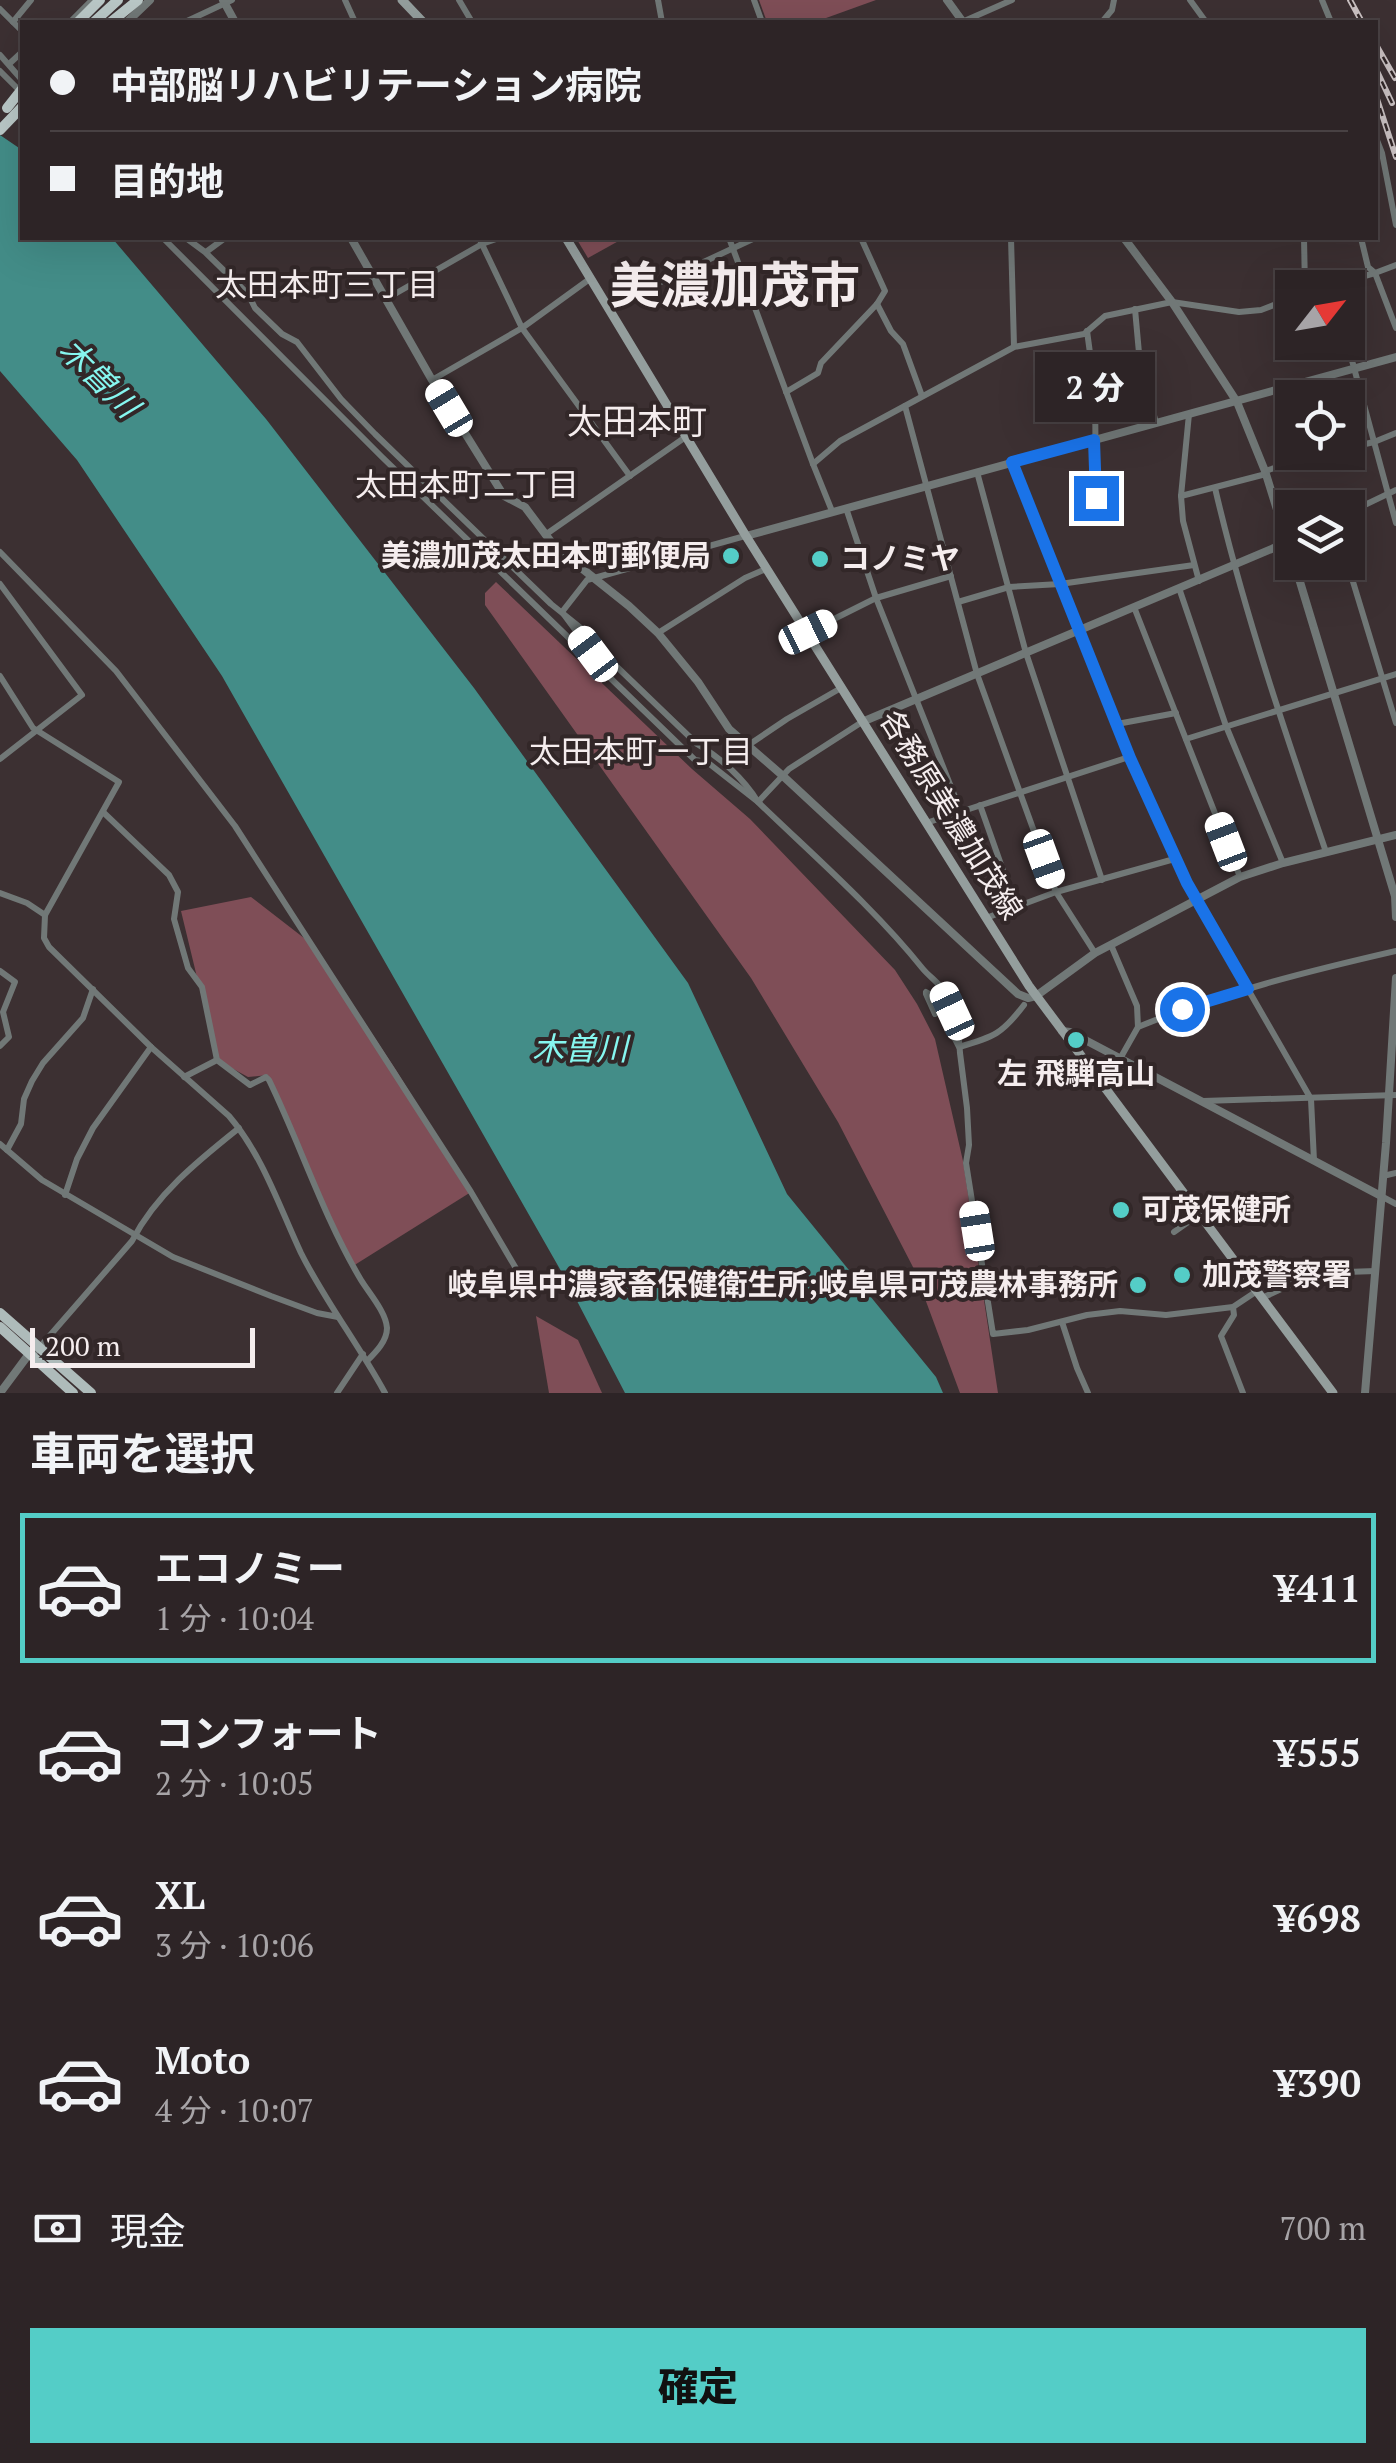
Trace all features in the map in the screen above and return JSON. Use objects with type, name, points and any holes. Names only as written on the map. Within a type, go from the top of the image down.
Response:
[{"type":"highway","points":[[80,20],[100,0]]},
{"type":"highway","points":[[96,20],[118,0]]},
{"type":"highway","points":[[106,20],[129,0]]},
{"type":"highway","points":[[113,20],[138,0]]},
{"type":"highway","points":[[0,130],[20,109]]},
{"type":"main road","points":[[402,0],[420,20]]},
{"type":"main road","name":"各務原美濃加茂線","points":[[567,240],[746,536],[1036,996],[1333,1393]]},
{"type":"main road","points":[[0,1313],[73,1393]]},
{"type":"main road","points":[[0,1327],[91,1393]]},
{"type":"street","points":[[13,22],[31,0]]},
{"type":"street","points":[[72,20],[92,0]]},
{"type":"street","points":[[129,20],[150,0]]},
{"type":"street","points":[[188,20],[227,1]]},
{"type":"street","points":[[966,20],[1006,1]]},
{"type":"street","points":[[0,9],[20,29]]},
{"type":"street","points":[[9,64],[20,54]]},
{"type":"street","points":[[0,55],[20,78]]},
{"type":"street","points":[[0,71],[20,90]]},
{"type":"street","points":[[1378,143],[1396,225]]},
{"type":"street","points":[[166,240],[382,458],[696,760],[707,762],[758,802],[905,945],[939,985],[960,1040],[969,1145],[966,1163],[994,1334],[1120,1311],[1166,1316],[1233,1308],[1316,1273],[1376,1271]]},
{"type":"street","points":[[189,240],[248,294],[282,334],[296,342],[363,422],[551,604],[592,636],[614,664],[751,790],[758,802]]},
{"type":"street","points":[[205,252],[221,240]]},
{"type":"street","points":[[352,240],[500,492],[526,507],[568,559],[658,633],[698,682],[729,729],[1018,994],[1036,996],[1111,944],[1240,877],[1396,836]]},
{"type":"street","points":[[730,240],[832,510]]},
{"type":"street","points":[[610,309],[751,240]]},
{"type":"street","points":[[786,392],[818,373],[822,363],[886,291],[862,240]]},
{"type":"street","points":[[1010,240],[1014,346]]},
{"type":"street","points":[[1126,240],[1172,302],[1237,402],[1275,500]]},
{"type":"street","points":[[1304,240],[1304,270]]},
{"type":"street","points":[[1361,240],[1368,267],[1376,273],[1396,328]]},
{"type":"street","points":[[386,299],[480,241],[522,328],[630,476]]},
{"type":"street","points":[[1365,276],[1396,265]]},
{"type":"street","points":[[432,380],[522,328],[591,278]]},
{"type":"street","points":[[812,464],[840,440],[1014,346],[1086,331],[1105,316],[1172,302],[1239,312],[1275,304]]},
{"type":"street","points":[[877,304],[890,331],[903,344],[922,396]]},
{"type":"street","points":[[1134,310],[1142,386],[1156,423]]},
{"type":"street","points":[[1086,331],[1094,390],[1096,498]]},
{"type":"street","points":[[562,612],[592,578],[1396,358]]},
{"type":"street","points":[[1351,360],[1392,492],[1396,523]]},
{"type":"street","points":[[905,406],[977,674],[1056,892],[1095,954]]},
{"type":"street","points":[[1189,414],[1181,496],[1183,522],[1199,580]]},
{"type":"street","points":[[1365,444],[1396,433]]},
{"type":"street","points":[[545,535],[687,436]]},
{"type":"street","points":[[1012,462],[1130,758],[1196,899],[1311,1099],[1314,1161]]},
{"type":"street","points":[[1181,496],[1275,469]]},
{"type":"street","points":[[977,472],[1026,653],[1102,880]]},
{"type":"street","points":[[1216,488],[1234,565],[1326,852]]},
{"type":"street","points":[[1365,506],[1392,492]]},
{"type":"street","points":[[846,507],[876,598],[961,812]]},
{"type":"street","points":[[758,802],[790,769],[862,722],[1275,547]]},
{"type":"street","points":[[0,552],[116,671],[236,826],[472,1192],[524,1282]]},
{"type":"street","points":[[958,602],[1009,588],[1194,565]]},
{"type":"street","points":[[658,633],[745,578],[768,569]]},
{"type":"street","points":[[808,632],[876,598],[951,576]]},
{"type":"street","points":[[1299,580],[1395,896],[1396,917]]},
{"type":"street","points":[[1353,580],[1396,723]]},
{"type":"street","points":[[0,584],[82,695],[0,759]]},
{"type":"street","points":[[1179,588],[1226,726],[1283,863]]},
{"type":"street","points":[[1134,607],[1240,877]]},
{"type":"street","points":[[562,612],[594,660]]},
{"type":"street","points":[[1186,739],[1396,674]]},
{"type":"street","points":[[0,676],[33,728],[119,782],[45,915],[44,938],[151,1048],[239,1128],[264,1168],[303,1256],[385,1393]]},
{"type":"street","points":[[748,746],[841,688]]},
{"type":"street","points":[[1116,724],[1176,713]]},
{"type":"street","points":[[0,744],[7,753]]},
{"type":"street","points":[[924,823],[1130,758]]},
{"type":"street","points":[[980,805],[1016,907]]},
{"type":"street","points":[[103,812],[169,875],[178,892],[174,919],[188,968],[202,986],[217,1060],[250,1085],[266,1077],[269,1080],[324,1210],[384,1318],[385,1338],[338,1393]]},
{"type":"street","points":[[986,918],[1056,892],[1178,858]]},
{"type":"street","points":[[0,893],[45,915]]},
{"type":"street","points":[[1111,944],[1137,1006],[1138,1027],[1120,1058]]},
{"type":"street","points":[[1138,1027],[1248,989],[1396,951]]},
{"type":"street","points":[[0,971],[15,982],[3,1012],[9,1037],[0,1046]]},
{"type":"street","points":[[1365,1393],[1392,1095],[1396,978]]},
{"type":"street","points":[[93,988],[83,1018],[32,1081],[24,1099],[21,1124],[4,1147],[42,1180],[173,1257],[317,1313],[340,1317]]},
{"type":"street","points":[[935,1014],[926,992],[933,996],[959,1047]]},
{"type":"street","points":[[959,1047],[991,1038],[1006,1028],[1024,1004]]},
{"type":"street","points":[[1062,1031],[1204,1101],[1396,1204]]},
{"type":"street","points":[[65,1194],[77,1158],[93,1128],[151,1048]]},
{"type":"street","points":[[184,1077],[217,1060]]},
{"type":"street","points":[[1204,1101],[1392,1095]]},
{"type":"street","points":[[0,1393],[132,1241],[172,1187],[192,1165],[239,1128]]},
{"type":"street","points":[[1383,1176],[1396,1173]]},
{"type":"street","points":[[1174,1232],[1198,1215]]},
{"type":"street","points":[[1233,1308],[1234,1315],[1221,1336],[1243,1393]]},
{"type":"street","points":[[1062,1322],[1088,1393]]},
{"type":"shaded area","points":[[759,0],[876,0],[821,20],[766,20]]},
{"type":"shaded area","points":[[577,240],[620,240],[588,258]]},
{"type":"shaded area","points":[[496,582],[692,769],[750,819],[895,970],[917,1004],[935,1039],[963,1161],[998,1393],[960,1393],[914,1269],[838,1122],[751,978],[485,605],[485,593]]},
{"type":"shaded area","points":[[251,897],[313,945],[471,1192],[353,1266],[318,1197],[268,1075],[248,1077],[217,1060],[181,911]]},
{"type":"shaded area","points":[[536,1316],[578,1340],[602,1393],[549,1393]]},
{"type":"water","name":"木曽川","points":[[0,135],[20,149],[20,240],[114,240],[266,419],[474,688],[688,983],[787,1194],[936,1377],[943,1393],[625,1393],[565,1278],[222,676],[77,460],[0,371]]},
{"type":"railway","points":[[1350,0],[1361,20]]},
{"type":"railway","points":[[1378,48],[1395,78]]},
{"type":"railway","points":[[1378,73],[1392,103]]},
{"type":"railway","points":[[1378,102],[1396,157]]},
{"type":"place","name":"美濃加茂太田本町郵便局","points":[[731,556]]},
{"type":"place","name":"コノミヤ","points":[[820,559]]},
{"type":"place","name":"左 飛騨高山","points":[[1076,1040]]},
{"type":"place","name":"可茂保健所","points":[[1121,1210]]},
{"type":"place","name":"加茂警察署","points":[[1182,1275]]},
{"type":"place","name":"岐阜県中濃家畜保健衛生所;岐阜県可茂農林事務所","points":[[1138,1285]]},
{"type":"district","name":"太田本町三丁目","points":[[327,285]]},
{"type":"district","name":"美濃加茂市","points":[[735,285]]},
{"type":"district","name":"太田本町","points":[[637,422]]},
{"type":"district","name":"太田本町二丁目","points":[[467,485]]},
{"type":"district","name":"太田本町一丁目","points":[[641,752]]},
{"type":"route","points":[[1096,498],[1094,440],[1012,462],[1130,758],[1187,883],[1248,989],[1182,1009]]}]
